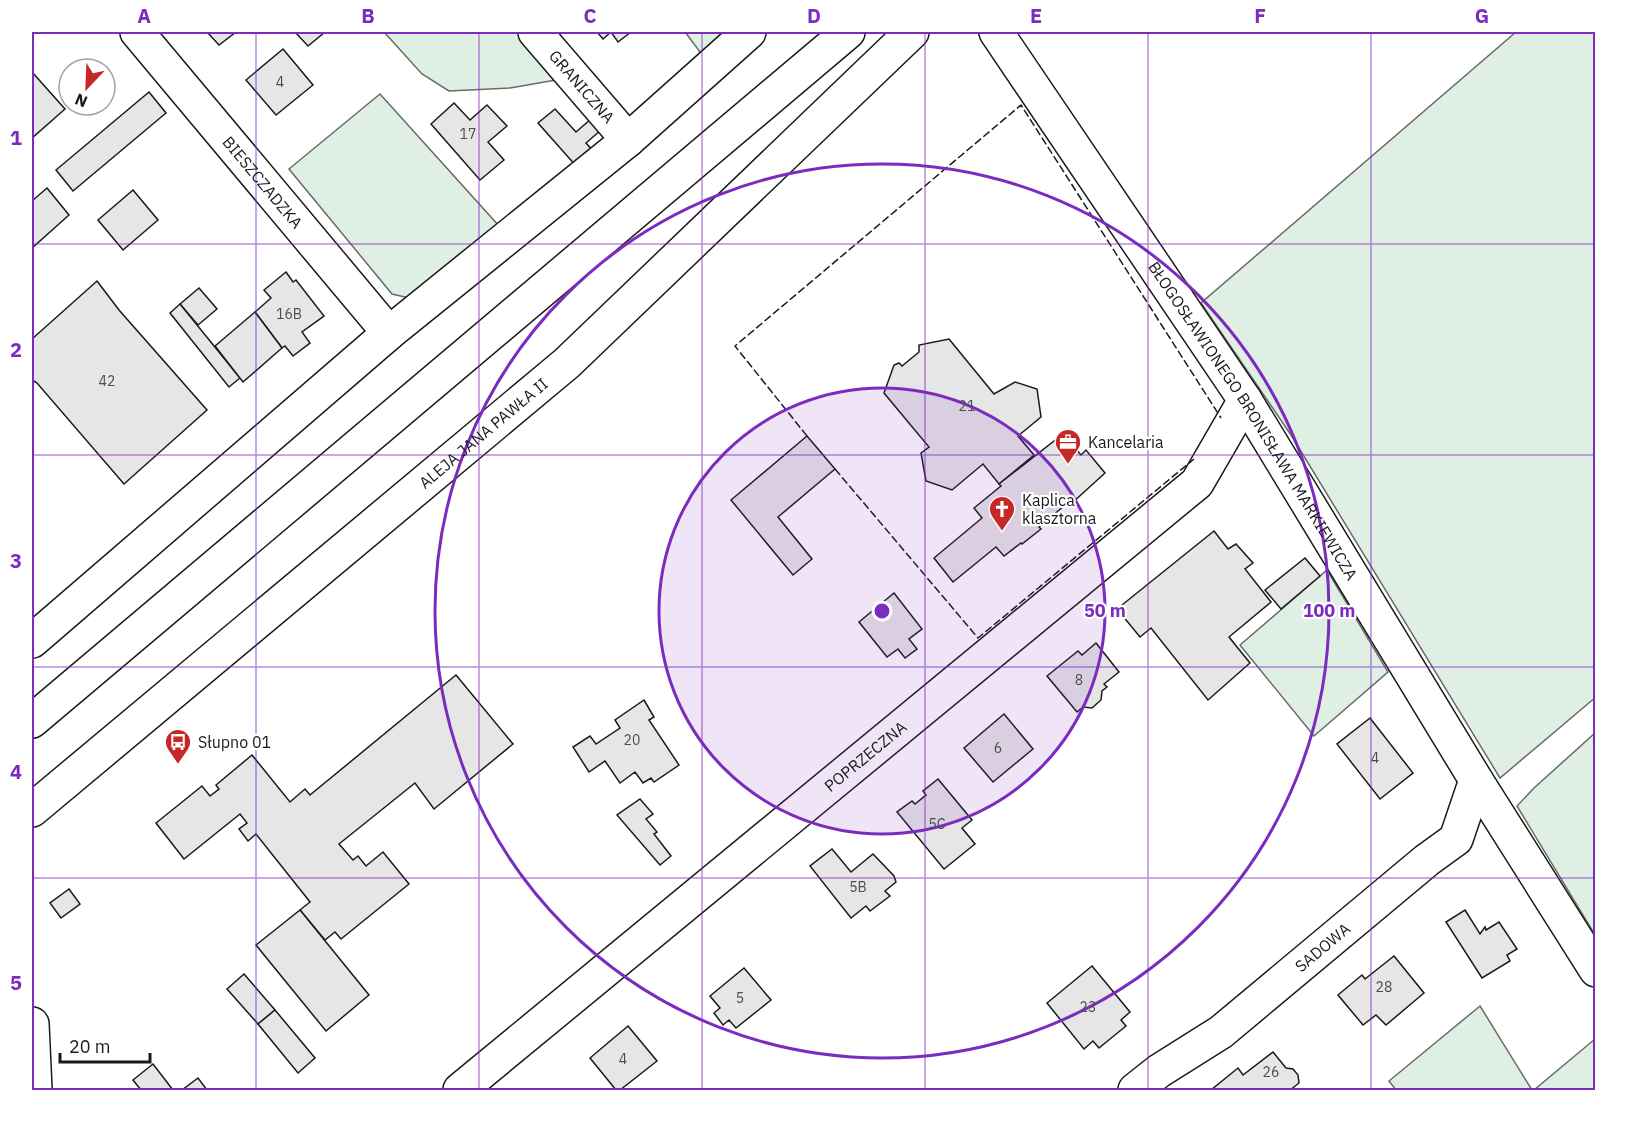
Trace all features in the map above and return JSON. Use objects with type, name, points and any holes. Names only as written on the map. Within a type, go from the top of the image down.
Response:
[{"type":"street","name":"BIESZCZADZKA","points":[[137,32],[389,333]]},
{"type":"street","name":"GRANICZNA","points":[[536,32],[628,140]]},
{"type":"street","points":[[32,640],[389,333],[628,140],[748,32]]},
{"type":"street","points":[[32,721],[848,32]]},
{"type":"street","name":"ALEJA JANA PAWŁA II","points":[[32,810],[567,363],[912,32]]},
{"type":"street","name":"BŁOGOSŁAWIONEGO BRONISŁAWA MARKIEWICZA","points":[[996,32],[1245,400],[1476,780],[1596,970]]},
{"type":"street","name":"POPRZECZNA","points":[[460,1090],[1197,483],[1245,400]]},
{"type":"street","name":"SADOWA","points":[[1135,1090],[1159,1071],[1221,1032],[1427,860],[1456,839],[1476,780]]},
{"type":"street","points":[[32,1024],[34,1090]]},
{"type":"green space","points":[[384,32],[521,32],[562,79],[510,88],[449,91],[422,74]]},
{"type":"green space","points":[[685,32],[731,32],[703,56]]},
{"type":"green space","points":[[1516,32],[1595,32],[1596,697],[1500,778],[1291,435],[1201,303]]},
{"type":"green space","points":[[380,94],[499,226],[409,298],[392,294],[289,169]]},
{"type":"green space","points":[[1327,570],[1388,672],[1314,736],[1240,645]]},
{"type":"green space","points":[[1595,733],[1595,935],[1517,806]]},
{"type":"green space","points":[[1480,1006],[1532,1090],[1396,1090],[1389,1081]]},
{"type":"green space","points":[[1595,1039],[1595,1090],[1534,1090]]},
{"type":"building","points":[[207,32],[236,32],[219,45]]},
{"type":"building","points":[[295,32],[325,32],[308,46]]},
{"type":"building","points":[[597,32],[611,32],[603,39]]},
{"type":"building","points":[[611,32],[631,32],[618,42]]},
{"type":"building","points":[[283,49],[313,85],[276,115],[246,80]]},
{"type":"building","points":[[32,72],[57,100],[57,116],[32,138]]},
{"type":"building","points":[[149,92],[166,113],[73,191],[56,170]]},
{"type":"building","points":[[454,103],[470,120],[487,105],[507,126],[488,142],[504,160],[480,180],[431,124]]},
{"type":"building","points":[[555,109],[576,132],[591,119],[601,130],[586,143],[594,152],[577,167],[538,123]]},
{"type":"building","points":[[47,188],[69,215],[32,248],[32,201]]},
{"type":"building","points":[[133,190],[158,220],[123,250],[98,220]]},
{"type":"building","points":[[286,272],[293,282],[296,280],[324,316],[302,332],[310,343],[293,356],[285,346],[282,348],[255,312],[271,298],[264,290]]},
{"type":"building","points":[[97,281],[119,310],[207,410],[124,484],[32,380],[32,339]]},
{"type":"building","points":[[199,288],[217,309],[198,325],[180,304]]},
{"type":"building","points":[[180,304],[240,378],[229,387],[170,313]]},
{"type":"building","points":[[255,312],[282,348],[243,382],[215,346]]},
{"type":"building","points":[[949,339],[994,394],[1015,382],[1037,389],[1041,417],[1018,436],[1034,455],[999,484],[983,464],[952,490],[926,481],[921,453],[929,447],[884,393],[894,365],[899,363],[902,366],[919,352],[919,345]]},
{"type":"building","points":[[1063,434],[1081,455],[1086,450],[1105,473],[1072,503],[1070,501],[1039,527],[1041,529],[1022,544],[1004,556],[996,547],[953,582],[934,558],[982,518],[974,508],[1001,486],[999,484]]},
{"type":"building","points":[[807,436],[835,469],[778,517],[812,559],[793,575],[731,500]]},
{"type":"building","points":[[1214,531],[1228,549],[1236,544],[1253,563],[1245,569],[1271,602],[1229,637],[1250,663],[1208,700],[1151,628],[1140,637],[1117,609]]},
{"type":"building","points":[[1305,558],[1320,576],[1281,609],[1265,590]]},
{"type":"building","points":[[894,593],[922,629],[909,639],[917,649],[905,658],[898,649],[887,657],[859,622]]},
{"type":"building","points":[[1096,643],[1119,672],[1104,684],[1107,687],[1102,691],[1101,700],[1092,708],[1083,707],[1077,712],[1047,676],[1078,651],[1082,655]]},
{"type":"building","points":[[456,675],[513,744],[434,809],[415,783],[339,844],[353,860],[358,856],[366,866],[383,852],[409,884],[341,939],[335,932],[325,940],[300,910],[310,902],[256,834],[248,841],[239,829],[247,823],[240,814],[184,859],[156,823],[202,786],[210,796],[219,789],[216,785],[252,755],[290,802],[305,789],[310,795]]},
{"type":"building","points":[[644,700],[654,717],[649,720],[679,765],[654,782],[651,778],[643,783],[635,772],[620,783],[605,761],[589,772],[573,747],[590,736],[596,744],[620,728],[615,720]]},
{"type":"building","points":[[1004,714],[1033,749],[993,782],[964,748]]},
{"type":"building","points":[[1370,718],[1413,773],[1380,799],[1337,744]]},
{"type":"building","points":[[938,779],[972,820],[962,828],[975,844],[944,869],[897,812],[912,801],[915,804],[926,795],[923,791]]},
{"type":"building","points":[[640,799],[653,814],[646,819],[657,832],[654,834],[671,856],[660,865],[617,815]]},
{"type":"building","points":[[832,849],[851,872],[873,854],[894,876],[896,882],[885,891],[890,896],[870,911],[866,906],[851,918],[810,866]]},
{"type":"building","points":[[69,889],[80,904],[61,918],[50,903]]},
{"type":"building","points":[[300,910],[369,995],[326,1031],[256,945]]},
{"type":"building","points":[[1465,910],[1480,934],[1485,927],[1486,930],[1499,922],[1517,949],[1507,955],[1510,961],[1482,978],[1446,922]]},
{"type":"building","points":[[1394,956],[1424,993],[1386,1025],[1376,1015],[1363,1025],[1338,995],[1362,975],[1365,979]]},
{"type":"building","points":[[1092,966],[1130,1012],[1121,1020],[1126,1026],[1099,1048],[1093,1041],[1084,1049],[1047,1003]]},
{"type":"building","points":[[744,968],[771,1000],[736,1028],[729,1020],[723,1025],[714,1013],[720,1008],[710,996]]},
{"type":"building","points":[[244,974],[275,1010],[258,1024],[227,989]]},
{"type":"building","points":[[275,1010],[315,1058],[298,1073],[258,1024]]},
{"type":"building","points":[[628,1026],[657,1061],[620,1090],[616,1090],[590,1058]]},
{"type":"building","points":[[1273,1052],[1286,1068],[1293,1069],[1298,1075],[1299,1083],[1290,1090],[1211,1090],[1238,1068],[1243,1075]]},
{"type":"building","points":[[153,1064],[173,1090],[141,1090],[133,1080]]},
{"type":"building","points":[[198,1078],[207,1090],[182,1090]]},
{"type":"fence","points":[[807,436],[735,346],[1021,105],[1221,418]]},
{"type":"fence","points":[[835,469],[978,638],[1194,459]]},
{"type":"place","name":"Kancelaria","points":[[1068,465]]},
{"type":"place","name":"Kaplica klasztorna","points":[[1002,532]]},
{"type":"place","name":"Słupno 01","points":[[178,765]]}]
